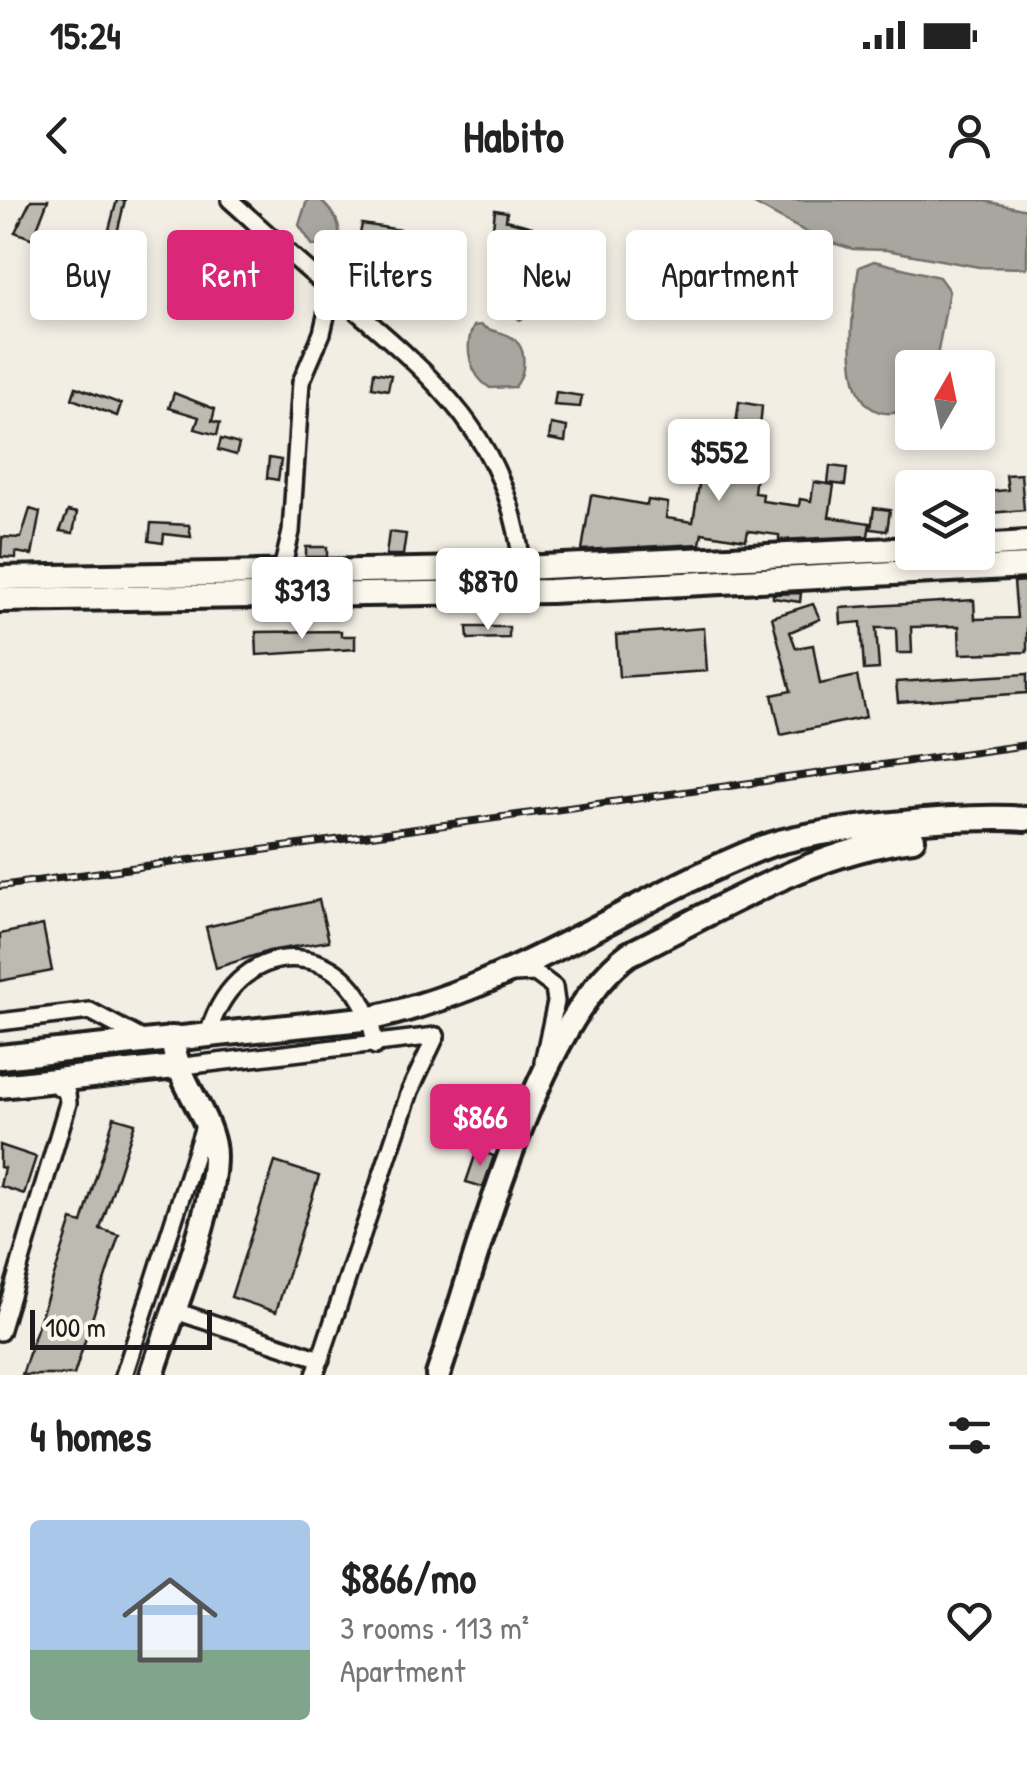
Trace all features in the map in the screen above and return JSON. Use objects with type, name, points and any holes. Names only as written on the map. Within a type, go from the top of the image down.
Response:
[{"type":"highway","points":[[995,545],[1027,543]]},
{"type":"highway","points":[[0,578],[522,568],[895,550]]},
{"type":"highway","points":[[0,600],[550,591],[1027,566]]},
{"type":"highway","points":[[0,1056],[372,1018],[426,1006],[509,974],[764,847],[855,830],[996,816],[1026,819]]},
{"type":"highway","points":[[438,1375],[541,1072],[603,976],[628,954],[817,863],[859,848],[999,832],[1026,819]]},
{"type":"highway","points":[[152,1375],[213,1183],[213,1144],[175,1066],[172,1038]]},
{"type":"highway","points":[[0,1086],[175,1066]]},
{"type":"street","points":[[230,200],[314,274]]},
{"type":"street","points":[[281,574],[291,532],[302,382],[325,320]]},
{"type":"street","points":[[367,320],[413,359],[482,440],[512,506],[522,568]]},
{"type":"street","points":[[208,1035],[216,1007],[230,984],[252,968],[278,959],[304,960],[330,968],[351,985],[372,1018],[375,1046]]},
{"type":"street","points":[[509,974],[542,976],[556,994],[541,1072]]},
{"type":"street","points":[[0,1022],[90,1011],[146,1041]]},
{"type":"street","points":[[175,1066],[436,1036],[410,1091],[315,1375]]},
{"type":"street","points":[[0,1332],[68,1103],[66,1093],[51,1081]]},
{"type":"street","points":[[124,1375],[204,1126]]},
{"type":"street","points":[[172,1310],[320,1358]]},
{"type":"shaded area","points":[[307,200],[320,200],[333,215],[339,230],[314,230],[313,246],[299,225]]},
{"type":"shaded area","points":[[747,200],[980,200],[1027,210],[1027,268],[979,267],[886,250],[853,249],[833,243],[833,230],[802,230]]},
{"type":"shaded area","points":[[874,261],[939,277],[949,291],[938,350],[895,350],[895,411],[886,413],[868,406],[852,365],[859,267]]},
{"type":"shaded area","points":[[474,326],[511,337],[521,348],[523,368],[515,387],[490,388],[473,368],[469,342]]},
{"type":"building","points":[[31,200],[48,200],[36,230],[30,230],[30,238],[15,232]]},
{"type":"building","points":[[117,200],[125,200],[118,230],[109,230]]},
{"type":"building","points":[[495,210],[507,212],[506,220],[532,227],[531,230],[493,230]]},
{"type":"building","points":[[362,224],[401,230],[361,230]]},
{"type":"building","points":[[374,372],[391,375],[388,390],[372,387]]},
{"type":"building","points":[[76,387],[121,404],[117,416],[72,399]]},
{"type":"building","points":[[556,392],[582,396],[580,407],[554,405]]},
{"type":"building","points":[[174,393],[215,409],[212,421],[220,423],[217,435],[195,429],[199,417],[169,408]]},
{"type":"building","points":[[739,402],[762,406],[754,493],[763,494],[762,501],[799,506],[800,499],[811,501],[814,482],[834,485],[829,517],[870,523],[868,536],[779,540],[779,535],[748,531],[746,540],[702,533],[700,544],[582,550],[591,495],[647,505],[648,500],[668,503],[666,518],[693,522],[706,441],[733,446]]},
{"type":"building","points":[[551,424],[567,427],[565,442],[549,439]]},
{"type":"building","points":[[221,439],[239,444],[236,455],[218,450]]},
{"type":"building","points":[[269,458],[281,460],[278,480],[267,478]]},
{"type":"building","points":[[830,466],[847,468],[845,485],[828,483]]},
{"type":"building","points":[[1021,474],[1024,510],[995,513],[995,491],[1008,490],[1006,475]]},
{"type":"building","points":[[874,508],[890,510],[887,531],[871,529]]},
{"type":"building","points":[[30,509],[40,512],[32,555],[16,552],[16,558],[1,557],[2,537],[21,538]]},
{"type":"building","points":[[68,511],[77,513],[73,533],[60,531]]},
{"type":"building","points":[[151,523],[189,525],[191,537],[164,534],[163,543],[149,541]]},
{"type":"building","points":[[389,532],[406,534],[403,555],[386,555]]},
{"type":"building","points":[[306,547],[327,547],[327,557],[306,557]]},
{"type":"building","points":[[1027,581],[1027,652],[960,654],[959,626],[911,627],[912,653],[897,653],[896,628],[876,628],[879,669],[864,670],[861,622],[841,624],[840,608],[974,600],[975,619],[1017,618],[1014,582]]},
{"type":"building","points":[[801,593],[800,602],[773,598],[773,594]]},
{"type":"building","points":[[813,604],[820,619],[790,632],[796,648],[813,645],[820,684],[857,676],[866,717],[781,735],[772,695],[791,691],[772,617]]},
{"type":"building","points":[[467,627],[509,627],[509,638],[468,639]]},
{"type":"building","points":[[704,628],[707,671],[619,677],[616,635]]},
{"type":"building","points":[[341,631],[341,636],[355,636],[355,649],[257,655],[256,632]]},
{"type":"building","points":[[1027,674],[1027,693],[898,702],[896,682]]},
{"type":"building","points":[[319,900],[329,941],[269,951],[216,968],[206,927]]},
{"type":"building","points":[[43,925],[52,971],[0,981],[0,934]]},
{"type":"building","points":[[114,1117],[135,1123],[100,1229],[119,1235],[74,1375],[22,1375],[72,1220],[82,1223]]},
{"type":"building","points":[[0,1145],[36,1157],[24,1194],[0,1186],[4,1168],[0,1167]]},
{"type":"building","points":[[477,1150],[494,1156],[483,1187],[466,1182]]},
{"type":"building","points":[[275,1162],[319,1176],[276,1312],[231,1297]]},
{"type":"railway","points":[[0,886],[1027,745]]}]
